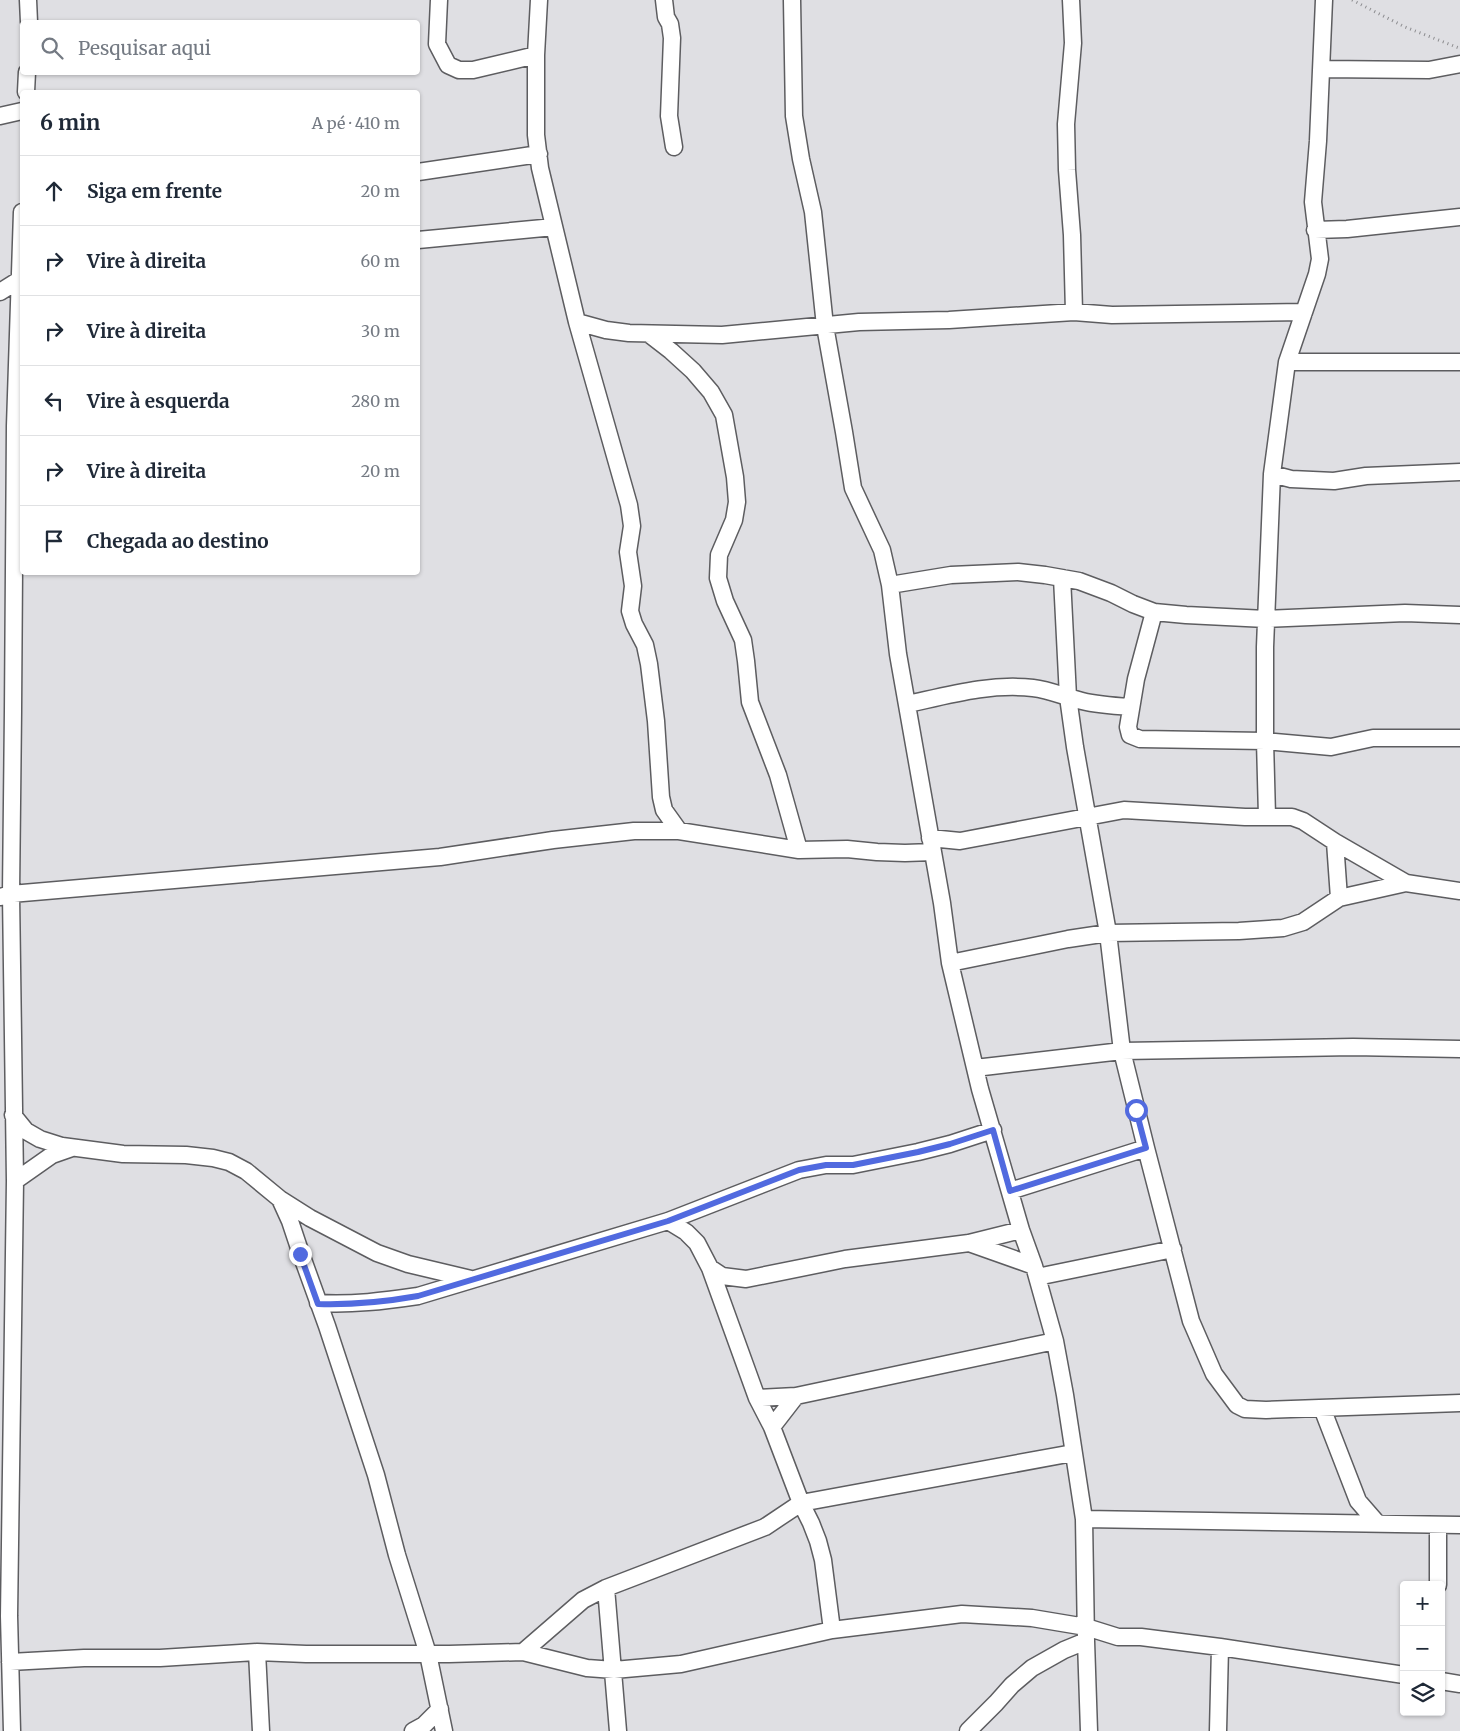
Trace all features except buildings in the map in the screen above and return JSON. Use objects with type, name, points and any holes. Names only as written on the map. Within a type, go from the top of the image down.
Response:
[{"type":"street","points":[[28,0],[29,20]]},
{"type":"street","points":[[439,0],[437,44],[448,65],[459,70],[473,70],[536,55]]},
{"type":"street","points":[[539,0],[536,55],[536,135],[540,168],[577,322],[629,505],[632,526],[628,552],[633,586],[630,611],[634,624],[646,646],[656,721],[661,797],[664,810],[679,831]]},
{"type":"street","points":[[664,0],[666,17],[670,24],[672,38],[669,116],[674,147]]},
{"type":"street","points":[[792,0],[794,116],[813,212],[825,326],[853,488],[882,550],[890,585],[898,654],[932,845],[950,963],[974,1068],[1021,1230],[1036,1272],[1055,1341],[1065,1395],[1084,1519],[1088,1731]]},
{"type":"street","points":[[1071,0],[1073,43],[1066,124],[1074,312]]},
{"type":"street","points":[[1267,816],[1265,741],[1266,618],[1272,474],[1287,362],[1317,274],[1320,259],[1313,202],[1318,142],[1324,0]]},
{"type":"street","points":[[1321,68],[1429,70],[1460,64]]},
{"type":"street","points":[[26,90],[27,75]]},
{"type":"street","points":[[0,116],[20,111]]},
{"type":"street","points":[[420,172],[539,154]]},
{"type":"street","points":[[1316,230],[1347,229],[1460,217]]},
{"type":"street","points":[[420,240],[554,227]]},
{"type":"street","points":[[12,1731],[10,1662],[4,1616],[7,1238],[14,1181],[6,945],[6,712],[20,257]]},
{"type":"street","points":[[0,292],[19,280]]},
{"type":"street","points":[[577,322],[606,330],[649,334],[722,334],[860,322],[949,320],[1074,312],[1112,315],[1304,312]]},
{"type":"street","points":[[649,334],[693,371],[711,392],[724,415],[738,502],[734,520],[719,556],[718,578],[725,601],[743,640],[750,702],[778,775],[799,850]]},
{"type":"street","points":[[1287,362],[1460,362]]},
{"type":"street","points":[[0,464],[15,454]]},
{"type":"street","points":[[1272,474],[1291,479],[1334,481],[1366,476],[1460,472]]},
{"type":"street","points":[[890,585],[951,575],[1018,572],[1079,581],[1154,612],[1266,618],[1405,613],[1460,615]]},
{"type":"street","points":[[1062,578],[1068,697],[1108,933],[1122,1051],[1173,1249],[1182,1292],[1200,1345],[1214,1374],[1237,1405],[1245,1409],[1266,1410],[1460,1403]]},
{"type":"street","points":[[1154,612],[1136,679],[1128,727],[1130,735],[1140,739],[1265,741],[1331,746],[1373,738],[1460,738]]},
{"type":"street","points":[[908,704],[969,691],[1031,688],[1051,691],[1084,701],[1131,708]]},
{"type":"street","points":[[6,896],[440,857],[553,840],[634,831],[679,831],[799,850],[847,849],[905,853],[932,845],[1124,810],[1245,817],[1292,817],[1303,821],[1406,883]]},
{"type":"street","points":[[1335,842],[1339,898]]},
{"type":"street","points":[[950,963],[1068,939],[1108,933],[1239,931],[1283,928],[1303,922],[1339,898],[1406,883],[1460,891]]},
{"type":"street","points":[[974,1068],[1122,1051],[1353,1047],[1460,1049]]},
{"type":"street","points":[[13,1115],[26,1130],[40,1139],[72,1148],[123,1154],[186,1155],[229,1162],[246,1171],[280,1199],[310,1218],[377,1253],[408,1264],[471,1279]]},
{"type":"street","points":[[318,1304],[378,1302],[418,1296],[668,1221],[799,1170],[826,1165],[853,1165],[918,1152],[993,1130]]},
{"type":"street","points":[[14,1181],[52,1155],[72,1148]]},
{"type":"street","points":[[1010,1191],[1146,1148]]},
{"type":"street","points":[[280,1199],[290,1221],[327,1326],[376,1475],[397,1555],[423,1635],[444,1731]]},
{"type":"street","points":[[668,1221],[686,1232],[697,1243],[710,1268],[757,1398],[772,1427],[800,1503],[811,1523],[823,1560],[832,1630]]},
{"type":"street","points":[[710,1268],[722,1276],[746,1279],[845,1259],[969,1243],[1021,1230]]},
{"type":"street","points":[[969,1243],[1036,1272],[1173,1249]]},
{"type":"street","points":[[327,1326],[339,1304]]},
{"type":"street","points":[[757,1398],[796,1396],[1055,1341]]},
{"type":"street","points":[[772,1427],[796,1396]]},
{"type":"street","points":[[1322,1408],[1358,1501],[1378,1524]]},
{"type":"street","points":[[523,1652],[583,1600],[606,1588],[765,1528],[800,1503],[1073,1453]]},
{"type":"street","points":[[1084,1519],[1460,1525]]},
{"type":"street","points":[[1438,1526],[1438,1581]]},
{"type":"street","points":[[606,1588],[618,1731]]},
{"type":"street","points":[[10,1662],[84,1658],[160,1658],[257,1652],[306,1654],[523,1652],[587,1668],[614,1670],[681,1664],[832,1630],[962,1614],[1032,1618],[1086,1634],[1141,1637],[1220,1647],[1400,1674]]},
{"type":"street","points":[[968,1731],[1012,1685],[1032,1668],[1064,1650],[1086,1634]]},
{"type":"street","points":[[408,1654],[423,1635]]},
{"type":"street","points":[[1218,1731],[1220,1647]]},
{"type":"street","points":[[257,1652],[262,1731]]},
{"type":"street","points":[[1445,1682],[1460,1684]]},
{"type":"street","points":[[413,1731],[424,1725],[440,1709]]},
{"type":"path","points":[[1352,0],[1405,27],[1460,48]]},
{"type":"route","points":[[300,1254],[318,1304],[378,1302],[418,1296],[668,1221],[799,1170],[826,1165],[853,1165],[918,1152],[993,1130],[1010,1191],[1146,1148],[1136,1110]]}]
